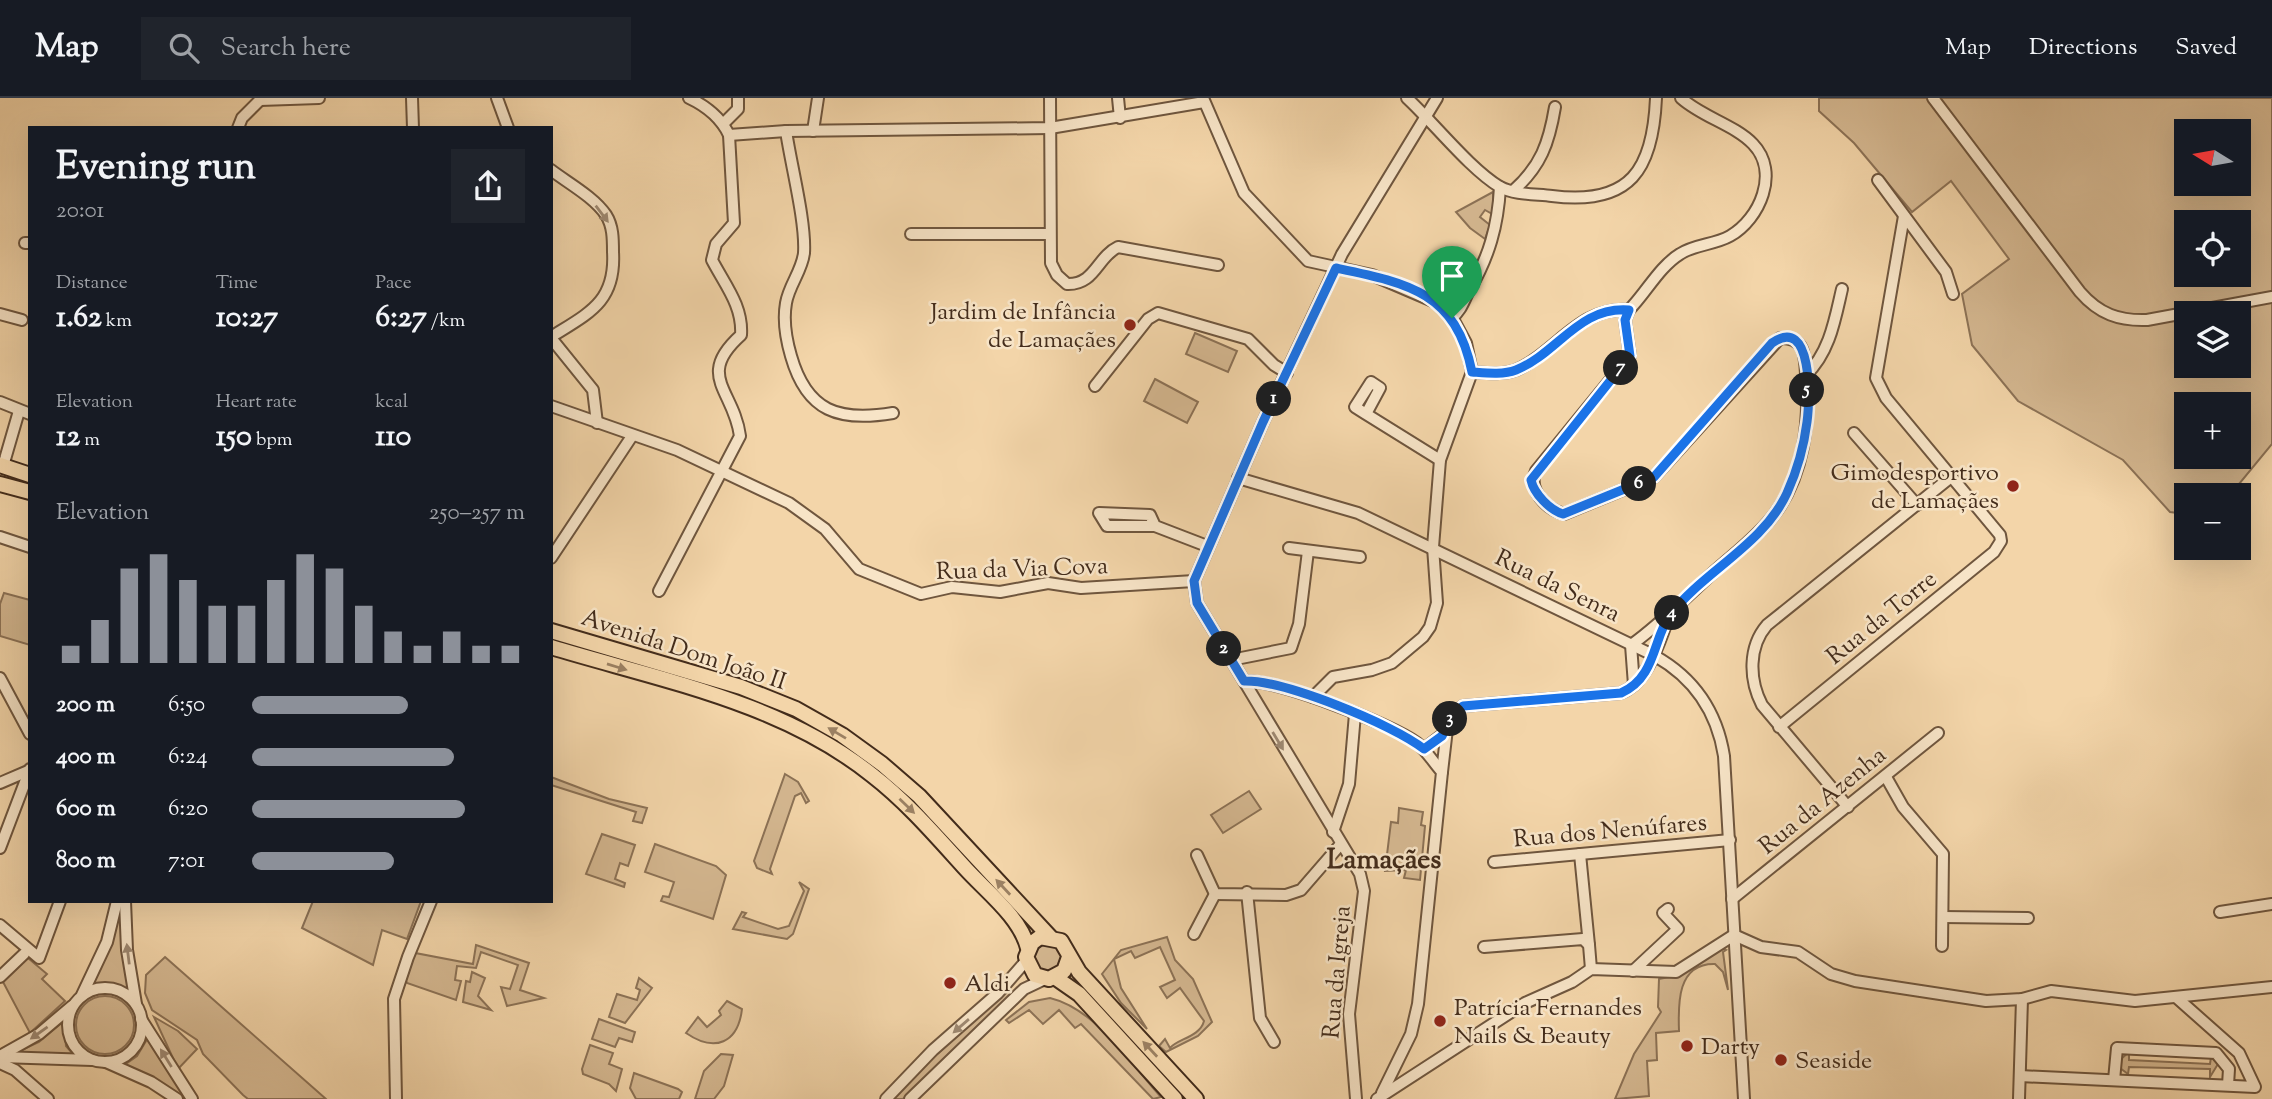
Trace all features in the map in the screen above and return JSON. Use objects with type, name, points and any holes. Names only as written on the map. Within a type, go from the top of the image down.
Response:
[{"type":"main road","points":[[1,466],[28,474]]},
{"type":"main road","points":[[0,484],[28,491]]},
{"type":"main road","name":"Avenida Dom João II","points":[[553,632],[741,687],[796,709],[882,764],[919,796],[1050,937],[1065,945],[1079,972],[1196,1099]]},
{"type":"main road","name":"Avenida Dom João II","points":[[553,648],[738,703],[811,735],[844,754],[912,811],[1016,924],[1035,975],[1050,978],[1079,994],[1175,1099]]},
{"type":"main road","points":[[1027,955],[1037,939],[1050,937]]},
{"type":"main road","points":[[1050,978],[1065,971],[1069,957]]},
{"type":"street","points":[[239,126],[242,118],[260,99],[319,98]]},
{"type":"street","points":[[412,98],[413,126]]},
{"type":"street","points":[[496,98],[507,126]]},
{"type":"street","points":[[659,591],[740,436],[738,422],[724,394],[718,366],[722,352],[741,335],[742,322],[739,309],[712,260],[716,244],[734,223],[729,135],[723,124],[702,104],[689,98]]},
{"type":"street","points":[[723,124],[738,109],[738,98]]},
{"type":"street","points":[[813,131],[818,98]]},
{"type":"street","points":[[1050,98],[1051,263],[1067,284],[1085,281],[1107,253],[1118,247],[1218,265]]},
{"type":"street","points":[[1118,98],[1120,118]]},
{"type":"street","points":[[1407,98],[1500,187],[1564,198],[1587,198],[1622,186],[1644,164],[1652,144],[1656,98]]},
{"type":"street","points":[[1215,894],[1247,892],[1286,895],[1301,890],[1340,845],[1197,603],[1194,581],[1263,422],[1336,268],[1437,98]]},
{"type":"street","points":[[1634,685],[1631,645],[1669,616],[1762,529],[1787,494],[1808,419],[1805,353],[1800,343],[1790,337],[1780,338],[1654,477],[1577,511],[1563,514],[1554,511],[1533,487],[1531,480],[1630,356],[1625,320],[1629,310],[1677,256],[1730,236],[1740,228],[1760,201],[1766,180],[1762,158],[1751,142],[1701,114],[1681,98]]},
{"type":"street","points":[[1933,98],[2080,292],[2092,305],[2108,315],[2128,321],[2147,320],[2272,297]]},
{"type":"street","points":[[729,135],[786,131],[1050,128],[1120,118],[1203,100],[1244,193],[1308,261],[1400,285],[1435,302],[1452,318],[1466,343],[1472,372],[1440,460],[1433,547],[1436,616],[1423,637],[1392,663],[1372,670],[1333,677],[1313,697]]},
{"type":"street","points":[[1513,191],[1543,156],[1549,143],[1555,107]]},
{"type":"street","points":[[786,131],[804,243],[802,264],[789,290],[785,308],[786,334],[794,366],[809,396],[824,408],[864,416],[893,412]]},
{"type":"street","points":[[553,172],[605,214],[613,233],[614,258],[610,288],[601,303],[553,337]]},
{"type":"street","points":[[1878,180],[1947,272],[1953,294]]},
{"type":"street","points":[[1452,318],[1463,308],[1491,248],[1499,219],[1500,187]]},
{"type":"street","points":[[1848,807],[1779,727],[1757,695],[1752,656],[1761,632],[1951,477],[1885,398],[1876,378],[1904,216]]},
{"type":"street","points":[[911,234],[1051,234]]},
{"type":"street","points":[[1806,374],[1818,364],[1828,343],[1842,289]]},
{"type":"street","points":[[1472,372],[1514,371],[1590,318],[1609,308],[1629,310]]},
{"type":"street","points":[[1095,386],[1148,318],[1158,313],[1248,339],[1274,365],[1287,373]]},
{"type":"street","points":[[0,314],[22,320]]},
{"type":"street","points":[[553,340],[593,390],[592,402],[597,423]]},
{"type":"street","points":[[0,402],[24,413],[1,466]]},
{"type":"street","points":[[575,415],[592,402]]},
{"type":"street","name":"Rua da Via Cova","points":[[553,407],[677,450],[802,511],[825,529],[859,569],[921,594],[953,587],[1000,592],[1048,583],[1081,588],[1194,581]]},
{"type":"street","points":[[1366,414],[1440,460]]},
{"type":"street","points":[[1854,433],[1917,505]]},
{"type":"street","points":[[553,555],[632,436]]},
{"type":"street","name":"Rua da Torre","points":[[1779,727],[2000,547],[2000,535],[1951,477]]},
{"type":"street","name":"Rua da Senra","points":[[1238,478],[1335,504],[1433,547],[1655,656],[1673,667],[1693,685],[1718,724],[1724,756],[1744,1099]]},
{"type":"street","points":[[1155,526],[1207,547]]},
{"type":"street","points":[[0,537],[28,546]]},
{"type":"street","points":[[1289,548],[1360,557]]},
{"type":"street","points":[[1231,660],[1291,648],[1299,624],[1308,551]]},
{"type":"street","points":[[1380,1096],[1411,1034],[1418,1004],[1450,719],[1463,706],[1621,693],[1634,685],[1655,656],[1669,616]]},
{"type":"street","points":[[0,678],[28,730]]},
{"type":"street","points":[[1244,681],[1281,686],[1402,734],[1424,749],[1442,772]]},
{"type":"street","points":[[1333,832],[1349,784],[1355,714]]},
{"type":"street","points":[[1424,749],[1447,727]]},
{"type":"street","name":"Rua da Azenha","points":[[1732,899],[1938,733]]},
{"type":"street","points":[[0,783],[28,770]]},
{"type":"street","points":[[0,848],[28,773]]},
{"type":"street","points":[[1886,777],[1903,807],[1943,854],[1942,946]]},
{"type":"street","name":"Rua dos Nenúfares","points":[[1494,862],[1730,840]]},
{"type":"street","name":"Rua da Igreja","points":[[1340,845],[1360,874],[1364,891],[1349,1014],[1356,1099]]},
{"type":"street","points":[[1197,855],[1215,894]]},
{"type":"street","points":[[1580,855],[1591,969]]},
{"type":"street","points":[[1247,892],[1256,995],[1260,1018],[1273,1042]]},
{"type":"street","points":[[1194,934],[1215,894]]},
{"type":"street","points":[[0,925],[39,958],[59,903]]},
{"type":"street","points":[[0,1057],[39,1034],[82,995],[107,942],[117,903]]},
{"type":"street","points":[[0,1057],[101,1061],[121,1058],[133,1049],[140,1034],[127,950],[125,903]]},
{"type":"street","points":[[396,1099],[394,999],[430,903]]},
{"type":"street","points":[[2220,912],[2272,904]]},
{"type":"street","points":[[1633,971],[1678,929],[1664,913],[1668,909]]},
{"type":"street","points":[[1943,917],[2028,918]]},
{"type":"street","points":[[1380,1096],[1525,1003],[1572,982],[1591,969],[1676,972],[1734,934],[1761,947],[1798,952],[1831,974],[1855,981],[1986,1001],[2022,999],[2051,991],[2124,1000],[2177,998],[2272,987]]},
{"type":"street","points":[[1484,947],[1583,939],[1589,945]]},
{"type":"street","points":[[0,977],[24,954]]},
{"type":"street","points":[[886,1099],[933,1050],[998,993],[1027,955]]},
{"type":"street","points":[[910,1099],[1011,1001],[1030,985],[1050,978]]},
{"type":"street","points":[[82,995],[102,989],[114,990],[128,997],[192,1099]]},
{"type":"street","points":[[2020,1076],[2255,1087],[2239,1053],[2177,998]]},
{"type":"street","points":[[2019,1099],[2022,999]]},
{"type":"street","points":[[74,1004],[69,1018],[70,1037],[80,1052],[177,1099]]},
{"type":"street","points":[[2115,1080],[2117,1048],[2216,1053],[2228,1069],[2228,1085]]},
{"type":"street","points":[[32,1084],[29,1066],[38,1057]]},
{"type":"street","points":[[0,1063],[32,1084],[48,1099]]},
{"type":"shaded area","points":[[1819,98],[2272,98],[2272,444],[2240,483],[2174,483],[2174,512],[2170,512],[2123,460],[2018,401],[1972,345],[1962,294],[2009,259],[1951,181],[1912,212],[1854,143],[1819,111]]},
{"type":"shaded area","points":[[1493,192],[1494,215],[1485,210],[1480,217],[1490,225],[1485,239],[1470,228],[1456,212]]},
{"type":"shaded area","points":[[1195,333],[1237,351],[1228,372],[1186,354]]},
{"type":"shaded area","points":[[1155,379],[1198,402],[1187,423],[1144,401]]},
{"type":"shaded area","points":[[4,593],[28,599],[28,644],[0,636],[0,604]]},
{"type":"shaded area","points":[[553,637],[745,694],[821,728],[905,789],[1026,919],[1021,923],[916,808],[818,734],[553,645]]},
{"type":"shaded area","points":[[785,774],[798,782],[809,801],[806,803],[801,793],[795,796],[770,869],[772,874],[757,868],[754,861]]},
{"type":"shaded area","points":[[553,778],[609,799],[647,808],[642,823],[633,821],[636,812],[553,786]]},
{"type":"shaded area","points":[[1249,791],[1261,809],[1223,833],[1211,815]]},
{"type":"shaded area","points":[[1399,808],[1423,812],[1421,825],[1425,826],[1420,880],[1404,878],[1406,870],[1385,871],[1391,822],[1398,823]]},
{"type":"shaded area","points":[[602,834],[635,845],[628,866],[620,863],[615,879],[625,883],[624,887],[586,874]]},
{"type":"shaded area","points":[[655,844],[716,866],[726,875],[713,919],[661,901],[663,896],[669,897],[674,882],[645,872]]},
{"type":"shaded area","points":[[799,882],[809,889],[793,934],[787,939],[733,929],[742,912],[746,913],[743,917],[778,929],[789,926],[804,891]]},
{"type":"shaded area","points":[[312,903],[420,903],[407,939],[382,930],[373,965],[302,928]]},
{"type":"shaded area","points":[[122,911],[132,993],[113,985],[92,987]]},
{"type":"shaded area","points":[[1167,937],[1175,960],[1193,979],[1212,1022],[1198,1036],[1166,1052],[1159,1046],[1165,1039],[1170,1048],[1198,1031],[1204,1021],[1180,988],[1167,998],[1160,987],[1175,980],[1160,947],[1135,958],[1131,951],[1114,959],[1121,988],[1147,1029],[1121,1003],[1102,974],[1121,950]]},
{"type":"shaded area","points":[[1047,941],[1062,951],[1062,965],[1046,973],[1034,966],[1033,952]]},
{"type":"shaded area","points":[[476,945],[529,963],[520,990],[544,998],[507,1006],[501,987],[510,989],[518,965],[481,952],[476,968],[457,966],[455,980],[461,981],[456,1000],[407,983],[405,979],[415,953],[473,964]]},
{"type":"shaded area","points":[[1721,948],[1726,950],[1723,952],[1728,990],[1723,972],[1715,964],[1703,965],[1693,970],[1682,987],[1679,1031],[1656,1033],[1657,1060],[1647,1061],[1649,1096],[1615,1099],[1634,1054],[1661,1012],[1658,1007],[1659,979],[1674,976]]},
{"type":"shaded area","points":[[165,957],[326,1099],[248,1099],[243,1095],[203,1054],[197,1040],[152,1010],[145,993],[146,975]]},
{"type":"shaded area","points":[[28,958],[47,974],[42,979],[65,1001],[30,1033],[2,980]]},
{"type":"shaded area","points":[[472,972],[485,978],[478,996],[491,1010],[463,1002],[466,981],[470,982]]},
{"type":"shaded area","points":[[639,978],[652,988],[625,1023],[609,1017],[617,994],[637,1000]]},
{"type":"shaded area","points":[[1009,989],[1013,993],[903,1099],[893,1099],[924,1066]]},
{"type":"shaded area","points":[[105,996],[116,998],[129,1009],[134,1025],[132,1036],[121,1049],[105,1054],[94,1052],[81,1041],[76,1025],[78,1014],[89,1001]]},
{"type":"shaded area","points":[[1050,998],[1083,1013],[1097,1025],[1161,1097],[1153,1099],[1081,1024],[1075,1028],[1059,1010],[1043,1024],[1029,1010],[1009,1023],[1006,1020],[1029,1002]]},
{"type":"shaded area","points":[[727,1001],[742,1009],[740,1021],[730,1037],[715,1043],[686,1033],[698,1017],[707,1027],[721,1015],[719,1011]]},
{"type":"shaded area","points":[[154,1017],[178,1031],[197,1049],[178,1069]]},
{"type":"shaded area","points":[[599,1019],[635,1032],[632,1042],[619,1038],[615,1047],[592,1039]]},
{"type":"shaded area","points":[[64,1021],[66,1046],[74,1055],[13,1054],[39,1042]]},
{"type":"shaded area","points":[[149,1036],[187,1099],[123,1066],[137,1056]]},
{"type":"shaded area","points":[[590,1045],[613,1053],[609,1064],[622,1069],[616,1091],[609,1084],[583,1074],[582,1069]]},
{"type":"shaded area","points":[[2129,1052],[2129,1060],[2210,1064],[2211,1057],[2218,1064],[2210,1077],[2210,1069],[2129,1067],[2128,1074],[2120,1068],[2121,1059]]},
{"type":"shaded area","points":[[721,1054],[733,1055],[724,1086],[714,1099],[695,1099],[704,1071]]},
{"type":"shaded area","points":[[634,1073],[678,1089],[682,1092],[679,1099],[636,1099],[630,1088]]},
{"type":"place","name":"Jardim de Infância de Lamaçães","points":[[1130,325]]},
{"type":"place","name":"Gimodesportivo de Lamaçães","points":[[2013,486]]},
{"type":"place","name":"Aldi","points":[[950,983]]},
{"type":"place","name":"Patrícia Fernandes Nails & Beauty","points":[[1440,1021]]},
{"type":"place","name":"Darty","points":[[1687,1046]]},
{"type":"place","name":"Seaside","points":[[1781,1060]]},
{"type":"district","name":"Lamaçães","points":[[1384,858]]},
{"type":"route","points":[[1336,268],[1372,275],[1400,285],[1435,302],[1452,318],[1466,343],[1472,372],[1494,373],[1514,371],[1590,318],[1609,308],[1629,310],[1625,320],[1630,356],[1531,480],[1533,487],[1554,511],[1563,514],[1577,511],[1654,477],[1697,432],[1772,343],[1780,338],[1790,337],[1800,343],[1805,353],[1808,419],[1796,470],[1775,515],[1669,616],[1655,656],[1629,690],[1621,693],[1463,706],[1450,719],[1442,736],[1424,749],[1402,734],[1313,697],[1281,686],[1244,681],[1197,603],[1194,581],[1263,422],[1336,268]]}]
